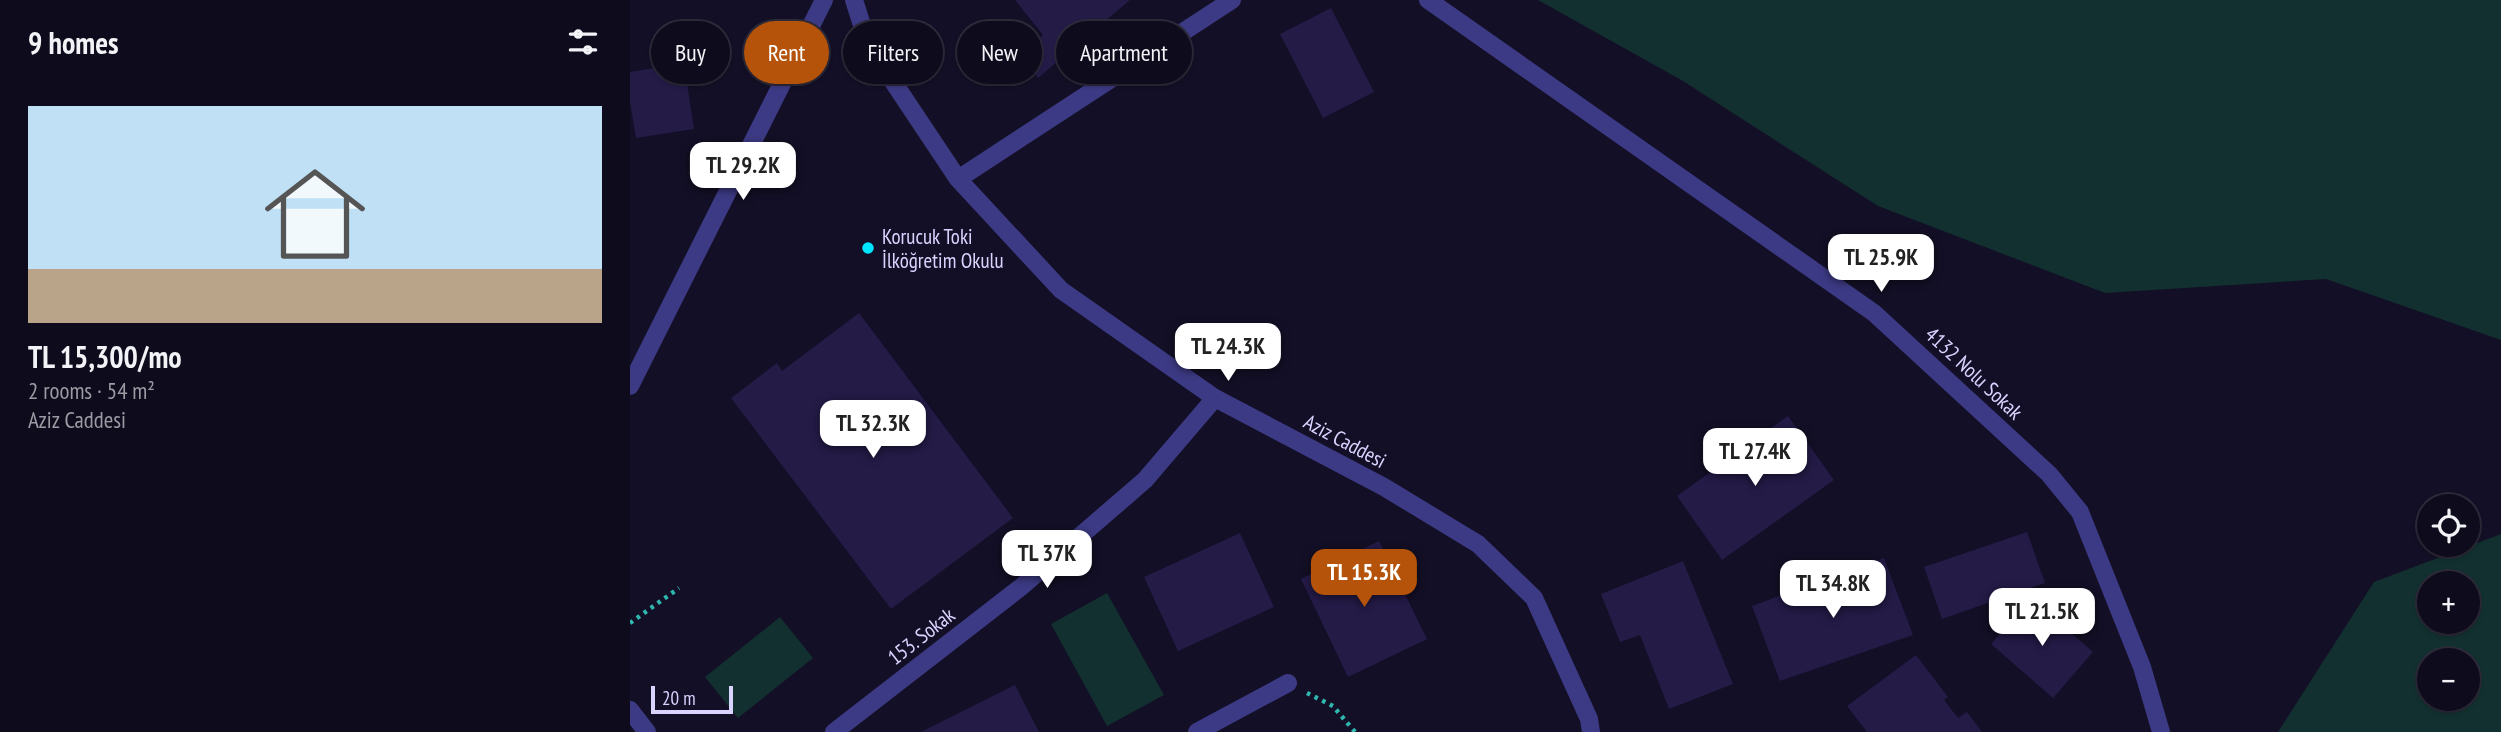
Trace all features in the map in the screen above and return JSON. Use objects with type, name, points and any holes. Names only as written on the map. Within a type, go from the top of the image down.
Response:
[{"type":"street","points":[[630,386],[824,0]]},
{"type":"street","name":"Aziz Caddesi","points":[[854,0],[868,44],[958,179],[1061,290],[1215,398],[1384,487],[1478,544],[1534,598],[1589,719],[1591,732]]},
{"type":"street","points":[[958,179],[1232,0]]},
{"type":"street","name":"4132 Nolu Sokak","points":[[1428,0],[1874,313],[2049,474],[2080,512],[2142,667],[2161,732]]},
{"type":"street","name":"153. Sokak","points":[[834,732],[1021,587],[1135,489],[1215,398]]},
{"type":"street","points":[[1197,732],[1288,683]]},
{"type":"street","points":[[630,710],[647,732]]},
{"type":"path","points":[[630,622],[679,588]]},
{"type":"path","points":[[1288,683],[1333,706],[1355,732]]},
{"type":"green space","points":[[1538,0],[2501,0],[2501,340],[2326,279],[2105,293],[1878,206],[1683,81]]},
{"type":"green space","points":[[2501,534],[2501,732],[2278,732],[2374,582],[2440,557],[2480,557],[2480,542]]},
{"type":"green space","points":[[1107,593],[1164,695],[1107,726],[1051,624]]},
{"type":"green space","points":[[780,617],[813,658],[738,718],[705,677]]},
{"type":"building","points":[[1015,0],[1130,0],[1105,21],[1056,21],[1056,63],[1042,75],[1042,21],[1032,21]]},
{"type":"building","points":[[1331,8],[1374,92],[1323,118],[1280,34]]},
{"type":"building","points":[[651,68],[651,84],[687,84],[694,129],[636,138],[630,102],[630,72]]},
{"type":"building","points":[[859,313],[1013,518],[891,609],[731,398],[777,363],[782,371]]},
{"type":"building","points":[[1788,416],[1834,480],[1722,560],[1677,496]]},
{"type":"building","points":[[2027,532],[2045,583],[1942,619],[1924,567]]},
{"type":"building","points":[[1240,533],[1274,607],[1178,651],[1144,577]]},
{"type":"building","points":[[1379,541],[1427,639],[1348,677],[1301,579]]},
{"type":"building","points":[[1884,558],[1913,635],[1780,681],[1752,606]]},
{"type":"building","points":[[1683,561],[1733,684],[1669,709],[1640,635],[1620,642],[1601,594]]},
{"type":"building","points":[[2031,598],[2093,652],[2053,698],[1991,644]]},
{"type":"building","points":[[1916,655],[1948,697],[1944,700],[1958,718],[1967,712],[1982,732],[1867,732],[1847,706]]},
{"type":"building","points":[[1015,685],[1039,732],[921,732]]},
{"type":"place","name":"Korucuk Toki İlköğretim Okulu","points":[[868,248]]}]
